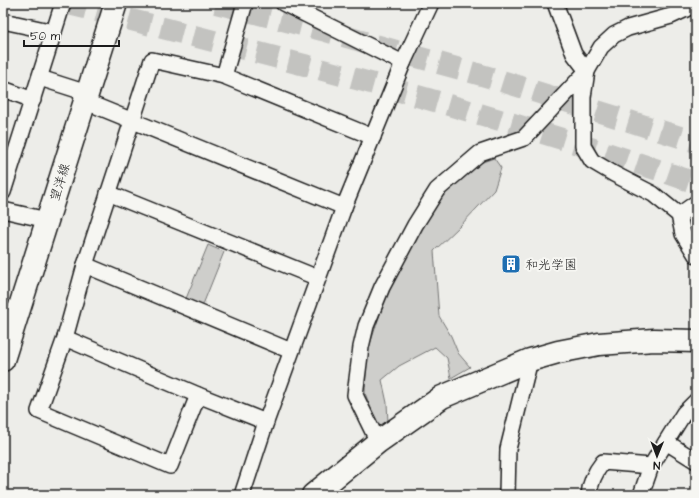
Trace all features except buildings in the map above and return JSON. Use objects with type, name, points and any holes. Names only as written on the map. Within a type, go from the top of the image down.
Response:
[{"type":"street","points":[[3,192],[7,166],[33,100],[63,3]]},
{"type":"street","name":"望洋線","points":[[3,360],[116,3]]},
{"type":"street","points":[[224,76],[245,3]]},
{"type":"street","points":[[283,3],[403,63]]},
{"type":"street","points":[[242,495],[291,351],[344,207],[403,63],[431,3]]},
{"type":"street","points":[[556,3],[574,54],[587,71],[583,97],[583,146],[592,161],[653,194],[679,215],[683,234],[696,255]]},
{"type":"street","points":[[378,442],[355,395],[361,347],[366,326],[382,287],[415,225],[438,190],[480,153],[524,138],[587,71],[601,48],[614,35],[628,28],[672,16],[686,9],[693,3]]},
{"type":"street","points":[[3,21],[54,32]]},
{"type":"street","points":[[198,395],[170,466],[39,411],[64,338],[85,265],[152,60],[224,76],[373,137]]},
{"type":"street","points":[[40,78],[86,97],[131,121],[344,207]]},
{"type":"street","points":[[3,89],[33,100]]},
{"type":"street","points":[[108,193],[318,278]]},
{"type":"street","points":[[679,215],[696,203]]},
{"type":"street","points":[[3,210],[47,220]]},
{"type":"street","points":[[85,265],[291,351]]},
{"type":"street","points":[[64,338],[266,422]]},
{"type":"street","points":[[313,495],[378,442],[442,397],[530,360],[558,352],[599,344],[654,340],[696,341]]},
{"type":"street","points":[[507,495],[508,449],[530,360]]},
{"type":"street","points":[[641,495],[651,466],[684,413],[696,401]]},
{"type":"street","points":[[666,442],[696,460]]},
{"type":"street","points":[[589,495],[592,481],[603,462],[651,466]]},
{"type":"shaded area","points":[[494,158],[501,168],[494,190],[434,251],[439,316],[451,336],[458,353],[470,367],[451,378],[447,358],[435,347],[399,366],[382,380],[387,403],[388,422],[378,428],[365,393],[367,353],[383,305],[403,259],[445,189],[477,164]]},
{"type":"shaded area","points":[[208,245],[224,252],[202,307],[185,301]]},
{"type":"tunnel","points":[[65,3],[382,86],[540,132],[696,183]]},
{"type":"tunnel","points":[[216,3],[322,30],[492,78],[696,142]]},
{"type":"place","name":"和光学園","points":[[511,264]]}]
